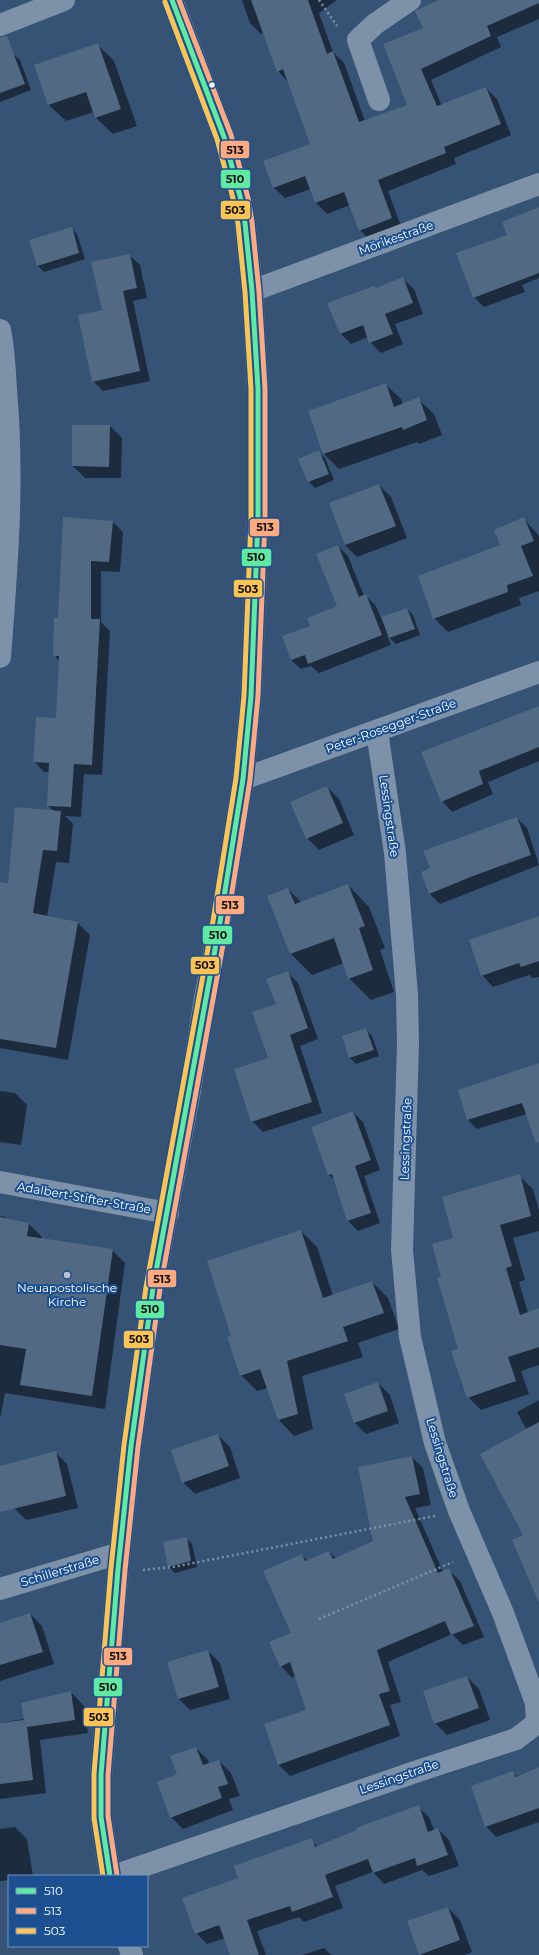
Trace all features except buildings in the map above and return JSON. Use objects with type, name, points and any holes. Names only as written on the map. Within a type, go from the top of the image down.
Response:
[{"type":"street","points":[[0,25],[64,0]]},
{"type":"street","points":[[110,1875],[102,1823],[101,1775],[119,1563],[142,1363],[205,998],[220,922],[243,779],[251,696],[258,519],[259,417],[252,291],[240,200],[224,137],[172,0]]},
{"type":"street","points":[[379,100],[358,40],[375,24],[410,0]]},
{"type":"street","name":"Mörikestraße","points":[[252,291],[539,184]]},
{"type":"street","points":[[0,330],[11,438],[11,493],[10,527],[0,657]]},
{"type":"street","name":"Peter-Rosegger-Straße","points":[[243,779],[539,672]]},
{"type":"street","name":"Lessingstraße","points":[[117,1875],[414,1772],[516,1739],[537,1723],[536,1703],[503,1613],[459,1511],[433,1436],[413,1356],[405,1301],[402,1250],[408,1043],[407,995],[395,853],[377,731]]},
{"type":"street","name":"Adalbert-Stifter-Straße","points":[[0,1182],[168,1213]]},
{"type":"street","name":"Schillerstraße","points":[[0,1589],[119,1563]]},
{"type":"path","points":[[319,0],[340,29],[358,40]]},
{"type":"path","points":[[119,1563],[173,1567],[341,1536],[459,1511]]},
{"type":"path","points":[[319,1619],[477,1552]]},
{"type":"transit line","name":"510","points":[[110,1875],[101,1817],[101,1775],[118,1569],[131,1446],[153,1288],[220,922],[243,779],[251,696],[258,519],[258,389],[252,291],[245,223],[241,200],[224,137],[172,0]]},
{"type":"transit line","name":"513","points":[[117,1875],[108,1816],[108,1775],[125,1570],[138,1447],[160,1289],[227,923],[250,780],[258,696],[265,519],[265,389],[259,291],[252,222],[248,198],[231,135],[179,0]]},
{"type":"transit line","name":"503","points":[[103,1875],[94,1818],[94,1774],[111,1568],[124,1445],[146,1287],[213,921],[236,778],[244,696],[251,519],[251,389],[245,292],[238,224],[234,202],[217,139],[165,2]]},
{"type":"place","name":"Neuapostolische Kirche","points":[[67,1275]]}]
